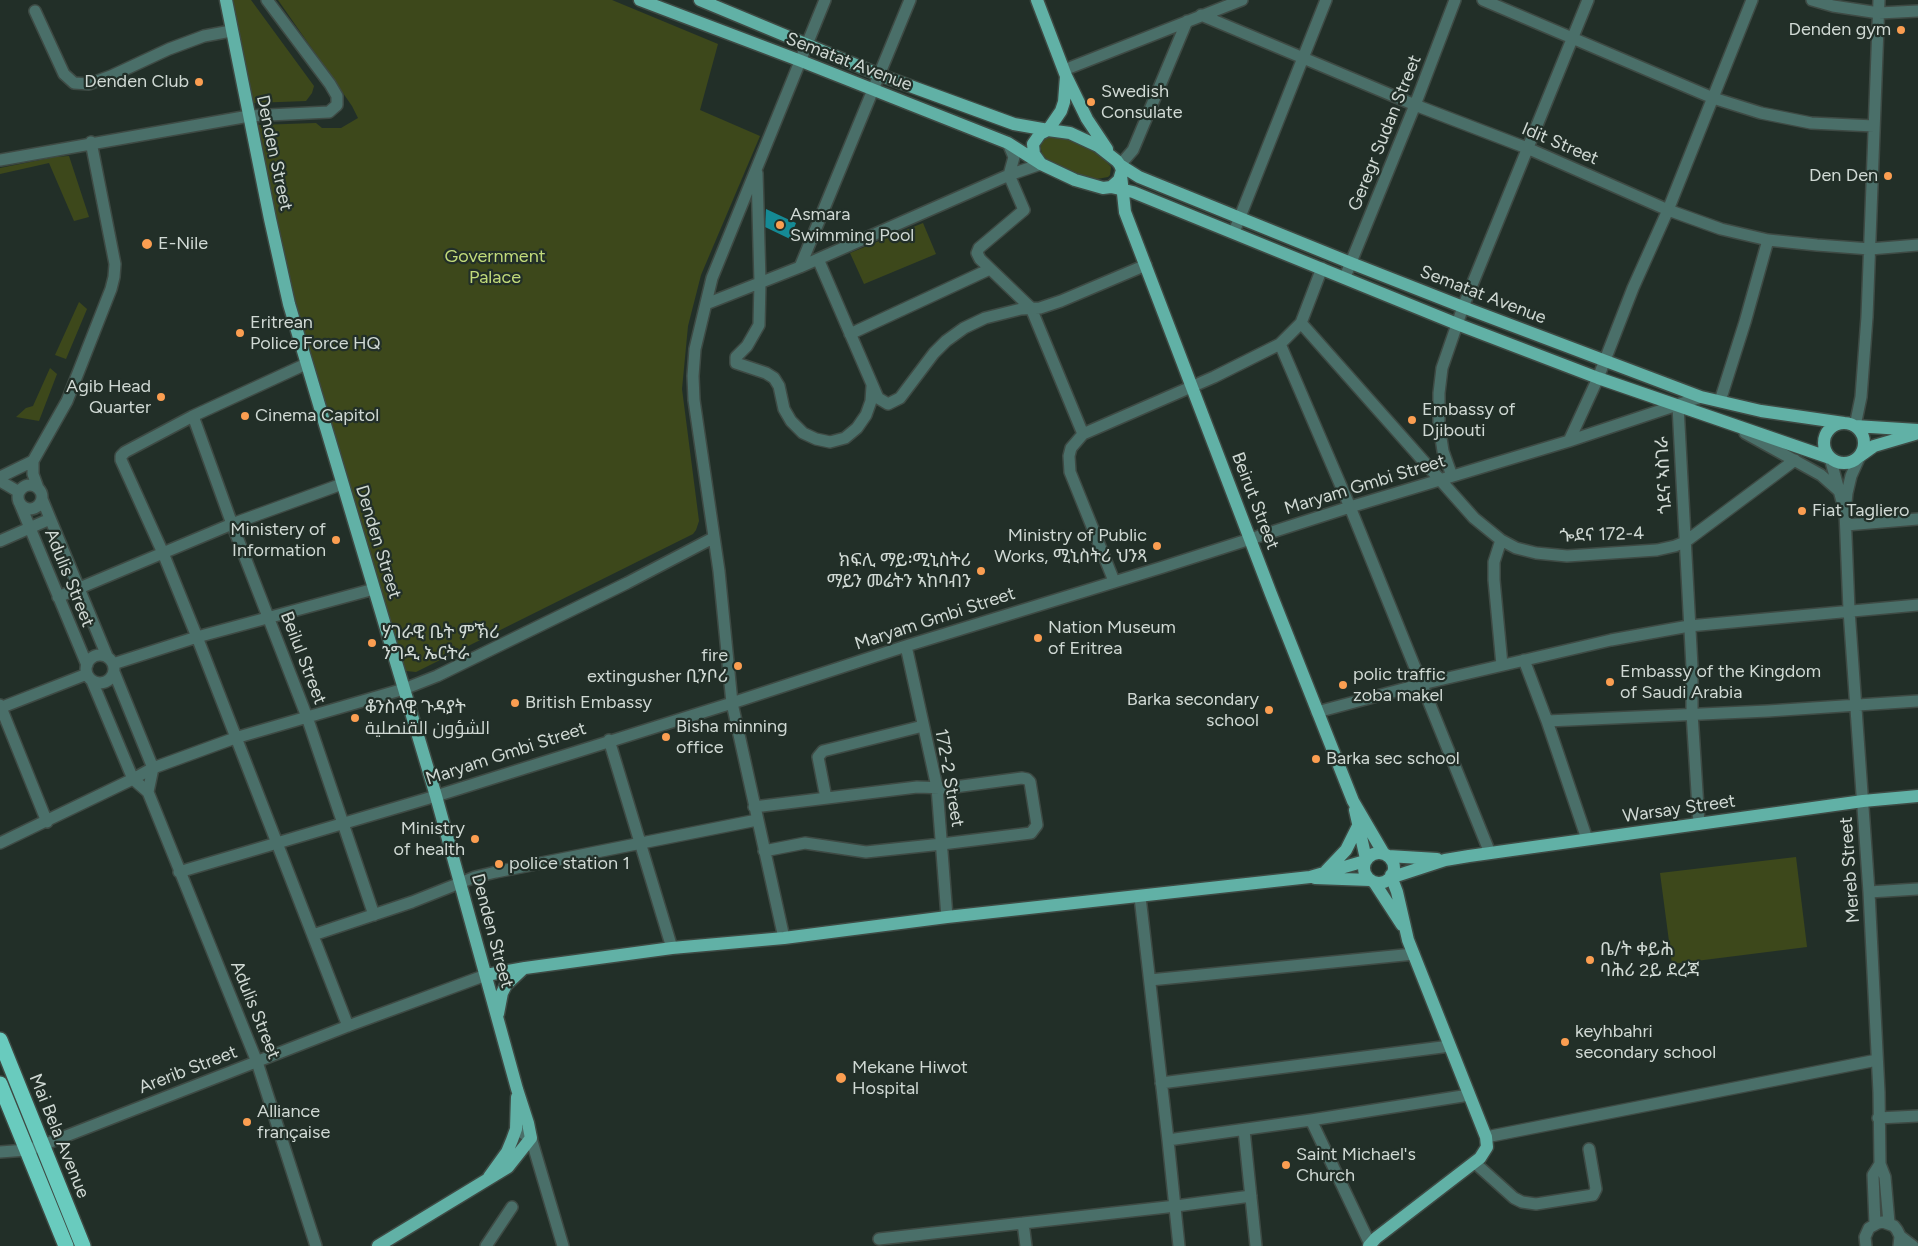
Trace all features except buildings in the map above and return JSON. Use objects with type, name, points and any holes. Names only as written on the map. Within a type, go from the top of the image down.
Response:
[{"type":"highway","name":"Mai Bela Avenue","points":[[0,1040],[83,1246]]},
{"type":"highway","name":"Mai Bela Avenue","points":[[0,1084],[66,1246]]},
{"type":"highway","points":[[15,1119],[30,1114]]},
{"type":"main road","name":"Denden Street","points":[[226,0],[289,304],[436,796],[531,1138]]},
{"type":"main road","name":"Sematat Avenue","points":[[640,0],[1008,144],[1041,164],[1075,180],[1134,192],[1457,324],[1598,378],[1830,458]]},
{"type":"main road","name":"Sematat Avenue","points":[[700,0],[880,75],[1014,124],[1070,133],[1085,138],[1118,166],[1139,178],[1463,307],[1701,397],[1761,411],[1918,432]]},
{"type":"main road","points":[[1037,0],[1065,73],[1087,119],[1118,166],[1116,184],[1111,188]]},
{"type":"main road","points":[[1041,164],[1034,154],[1034,144],[1040,134],[1048,130],[1064,102],[1065,73]]},
{"type":"main road","points":[[1111,188],[1116,201],[1125,212]]},
{"type":"main road","points":[[1111,188],[1125,212]]},
{"type":"main road","name":"Beirut Street","points":[[1125,212],[1317,712],[1353,800]]},
{"type":"main road","points":[[1860,456],[1863,450],[1863,436],[1850,424],[1831,427],[1824,438],[1826,452],[1830,458],[1842,464],[1849,463],[1860,456],[1874,446],[1918,432]]},
{"type":"main road","name":"Warsay Street","points":[[1391,876],[1445,860],[1490,852],[1863,801],[1918,796]]},
{"type":"main road","points":[[1353,800],[1366,860],[1364,869],[1404,927]]},
{"type":"main road","points":[[1353,800],[1393,865],[1391,876],[1403,915],[1404,927],[1486,1137],[1487,1147],[1475,1163],[1370,1245]]},
{"type":"main road","points":[[1325,872],[1346,850],[1358,826]]},
{"type":"main road","points":[[1310,878],[1366,860],[1372,854],[1386,855]]},
{"type":"main road","name":"Warsay Street","points":[[1386,855],[1445,860]]},
{"type":"main road","points":[[486,976],[524,968],[672,948],[784,938],[947,917],[1310,878],[1381,882],[1391,876]]},
{"type":"main road","points":[[497,1017],[502,993],[506,985],[524,968]]},
{"type":"main road","name":"Denden Street","points":[[512,1141],[517,1090]]},
{"type":"main road","points":[[378,1246],[508,1167],[531,1138]]},
{"type":"main road","points":[[486,1180],[512,1141]]},
{"type":"street","points":[[0,160],[91,142],[180,129],[249,116],[329,112],[337,105],[337,96],[267,0]]},
{"type":"street","points":[[784,938],[732,703],[723,606],[694,400],[695,350],[719,257],[756,172],[825,0]]},
{"type":"street","points":[[800,267],[910,0]]},
{"type":"street","points":[[1065,73],[1201,15],[1242,0]]},
{"type":"street","points":[[1234,232],[1326,0]]},
{"type":"street","name":"Geregr Sudan Street","points":[[1345,278],[1416,105],[1455,0]]},
{"type":"street","points":[[1483,0],[1714,98],[1761,113],[1811,123],[1874,126]]},
{"type":"street","points":[[1447,478],[1439,425],[1439,393],[1442,368],[1463,307],[1588,0]]},
{"type":"street","points":[[1569,441],[1598,378],[1633,288],[1668,210],[1752,0]]},
{"type":"street","points":[[1812,0],[1833,6],[1879,13],[1918,11]]},
{"type":"street","points":[[1850,424],[1861,397],[1870,249],[1879,0]]},
{"type":"street","points":[[35,11],[64,74],[74,83],[89,84],[169,49],[204,36],[231,31]]},
{"type":"street","name":"Idit Street","points":[[1201,15],[1416,105],[1527,148],[1668,210],[1721,229],[1768,240],[1870,249],[1918,245]]},
{"type":"street","points":[[1118,166],[1133,150],[1187,21]]},
{"type":"street","points":[[19,492],[0,479],[33,461],[67,401],[114,277],[115,264],[91,142]]},
{"type":"street","points":[[1008,144],[1014,157],[1009,175],[1024,210],[979,248],[977,253],[990,269],[1031,308],[1083,434]]},
{"type":"street","points":[[706,304],[800,267],[1009,175],[1041,164]]},
{"type":"street","points":[[756,172],[760,282],[759,325],[735,361],[738,365],[766,373],[774,378],[780,386],[784,409],[791,421],[803,433],[816,440],[830,442],[845,438],[857,428],[866,415],[871,402],[872,385]]},
{"type":"street","points":[[1720,402],[1768,240]]},
{"type":"street","points":[[818,259],[878,398],[888,404],[900,398],[934,353],[946,341],[964,328],[986,318],[1011,311],[1040,308],[1062,301],[1146,265]]},
{"type":"street","points":[[1114,581],[1070,472],[1069,456],[1071,448],[1083,434],[1193,386],[1280,344],[1301,323],[1322,268]]},
{"type":"street","points":[[850,334],[990,269]]},
{"type":"street","name":"ጐደና 172-4","points":[[1301,323],[1447,478],[1474,518],[1501,540],[1516,548],[1567,556],[1657,550],[1685,542],[1794,460]]},
{"type":"street","points":[[1280,344],[1350,507],[1490,852]]},
{"type":"street","points":[[306,364],[193,416],[125,452],[121,456],[121,460],[163,553],[348,1026]]},
{"type":"street","name":"Maryam Gmbi Street","points":[[179,872],[436,796],[906,646],[1350,507],[1569,441],[1701,397]]},
{"type":"street","name":"ጎደና ኣስገራ","points":[[1678,406],[1699,824]]},
{"type":"street","name":"Beilul Street","points":[[193,416],[232,524],[307,718],[374,915]]},
{"type":"street","points":[[1728,424],[1821,475],[1839,491]]},
{"type":"street","points":[[1845,512],[1846,493],[1860,456]]},
{"type":"street","points":[[1830,458],[1845,512]]},
{"type":"street","name":"Adulis Street","points":[[33,461],[33,474],[50,519],[80,587],[153,768]]},
{"type":"street","points":[[58,597],[232,524],[342,484]]},
{"type":"street","points":[[28,485],[40,493],[38,506],[30,509],[20,504],[19,492],[28,485]]},
{"type":"street","name":"Adulis Street","points":[[20,504],[133,779],[148,792],[257,1062],[316,1246]]},
{"type":"street","name":"Mereb Street","points":[[1845,512],[1869,892],[1880,1164],[1873,1175],[1875,1224]]},
{"type":"street","points":[[0,541],[50,519]]},
{"type":"street","points":[[1846,525],[1918,519]]},
{"type":"street","points":[[0,843],[47,822],[153,768],[235,738],[404,690],[437,676],[610,592],[714,538]]},
{"type":"street","points":[[1501,540],[1494,562],[1494,580],[1502,665]]},
{"type":"street","points":[[47,822],[0,707],[89,673],[95,656],[111,664],[269,617],[374,589]]},
{"type":"street","points":[[1317,712],[1502,665],[1611,640],[1689,626],[1918,605]]},
{"type":"street","name":"172-2 Street","points":[[906,646],[936,787],[947,917]]},
{"type":"street","points":[[1524,660],[1547,721],[1587,840]]},
{"type":"street","points":[[89,673],[101,683],[106,682],[112,676],[111,664]]},
{"type":"street","points":[[1547,721],[1768,711],[1918,701]]},
{"type":"street","points":[[826,798],[818,757],[824,751],[923,726]]},
{"type":"street","points":[[609,740],[672,948]]},
{"type":"street","points":[[148,792],[153,768]]},
{"type":"street","points":[[754,807],[917,787],[954,787],[1027,779],[1030,782],[1037,825],[1032,833],[866,852],[805,843],[764,851]]},
{"type":"street","points":[[313,935],[496,872],[757,820]]},
{"type":"street","points":[[1869,892],[1918,889]]},
{"type":"street","points":[[1140,897],[1179,1246]]},
{"type":"street","points":[[1150,980],[1414,954]]},
{"type":"street","name":"Arerib Street","points":[[0,1152],[26,1150],[43,1145],[348,1026],[486,976]]},
{"type":"street","points":[[1161,1083],[1450,1046]]},
{"type":"street","points":[[1486,1137],[1876,1060]]},
{"type":"street","points":[[1168,1140],[1469,1095]]},
{"type":"street","points":[[1878,1118],[1918,1116]]},
{"type":"street","points":[[1311,1120],[1370,1245]]},
{"type":"street","points":[[1244,1130],[1256,1246]]},
{"type":"street","points":[[512,1141],[531,1138],[563,1246]]},
{"type":"street","points":[[512,1141],[523,1150],[536,1156]]},
{"type":"street","points":[[1475,1163],[1514,1198],[1522,1202],[1536,1204],[1593,1195],[1596,1189],[1589,1149]]},
{"type":"street","points":[[1880,1164],[1885,1177],[1889,1223]]},
{"type":"street","points":[[879,1239],[1251,1196]]},
{"type":"street","points":[[1874,1201],[1887,1200]]},
{"type":"street","points":[[486,1246],[512,1207]]},
{"type":"street","points":[[1864,1245],[1867,1232],[1875,1224],[1883,1222],[1889,1223],[1898,1230],[1899,1241],[1913,1246]]},
{"type":"street","points":[[1023,1223],[1026,1246]]},
{"type":"green space","points":[[232,0],[251,0],[314,86],[312,93],[306,101],[253,103]]},
{"type":"green space","name":"Government Palace","points":[[278,0],[612,0],[718,44],[700,110],[760,136],[701,275],[688,326],[682,389],[699,521],[696,530],[693,534],[416,672],[406,671],[402,665],[288,283],[257,125],[316,123],[322,128],[341,128],[358,118],[352,106]]},
{"type":"green space","points":[[1054,134],[1068,137],[1098,152],[1111,167],[1110,175],[1097,179],[1076,175],[1048,161],[1042,154],[1040,144],[1042,140]]},
{"type":"green space","points":[[69,156],[89,217],[74,221],[49,163],[0,174],[0,168]]},
{"type":"green space","points":[[923,223],[936,254],[864,284],[850,253]]},
{"type":"green space","points":[[79,302],[87,309],[66,359],[55,355]]},
{"type":"green space","points":[[50,368],[57,374],[39,421],[16,417],[26,408],[33,406]]},
{"type":"green space","points":[[1796,857],[1807,947],[1672,964],[1660,873]]},
{"type":"water","name":"Asmara Swimming Pool","points":[[766,209],[796,223],[790,239],[765,227]]},
{"type":"place","name":"Denden gym","points":[[1901,30]]},
{"type":"place","name":"Denden Club","points":[[199,82]]},
{"type":"place","name":"Swedish Consulate","points":[[1091,102]]},
{"type":"place","name":"Den Den","points":[[1888,176]]},
{"type":"place","name":"Asmara Swimming Pool","points":[[780,225]]},
{"type":"place","name":"E-Nile","points":[[147,244]]},
{"type":"place","name":"Eritrean Police Force HQ","points":[[240,333]]},
{"type":"place","name":"Agib Head Quarter","points":[[161,397]]},
{"type":"place","name":"Cinema Capitol","points":[[245,416]]},
{"type":"place","name":"Embassy of Djibouti","points":[[1412,420]]},
{"type":"place","name":"Fiat Tagliero","points":[[1802,511]]},
{"type":"place","name":"Ministery of Information","points":[[336,540]]},
{"type":"place","name":"Ministry of Public Works, ሚኒስትሪ ህንጻ","points":[[1157,546]]},
{"type":"place","name":"ክፍሊ ማይ፡ሚኒስትሪ ማይን መሬትን ኣከባብን","points":[[981,571]]},
{"type":"place","name":"Nation Museum of Eritrea","points":[[1038,638]]},
{"type":"place","name":"ሃገራዊ ቤት ምኽሪ ንግዲ ኤርትራ","points":[[372,643]]},
{"type":"place","name":"fire extingusher ቢንቦሪ","points":[[738,666]]},
{"type":"place","name":"Embassy of the Kingdom of Saudi Arabia","points":[[1610,682]]},
{"type":"place","name":"polic traffic zoba makel","points":[[1343,685]]},
{"type":"place","name":"British Embassy","points":[[515,703]]},
{"type":"place","name":"Barka secondary school","points":[[1269,710]]},
{"type":"place","name":"ቆንስላዊ ጉዳያት الشؤون القنصلية","points":[[355,718]]},
{"type":"place","name":"Bisha minning office","points":[[666,737]]},
{"type":"place","name":"Barka sec school","points":[[1316,759]]},
{"type":"place","name":"Ministry of health","points":[[475,839]]},
{"type":"place","name":"police station 1","points":[[499,864]]},
{"type":"place","name":"ቤ/ት ቀይሕ ባሕሪ 2ይ ደረጃ","points":[[1590,960]]},
{"type":"place","name":"keyhbahri secondary school","points":[[1565,1042]]},
{"type":"place","name":"Mekane Hiwot Hospital","points":[[841,1078]]},
{"type":"place","name":"Alliance française","points":[[247,1122]]},
{"type":"place","name":"Saint Michael's Church","points":[[1286,1165]]}]
